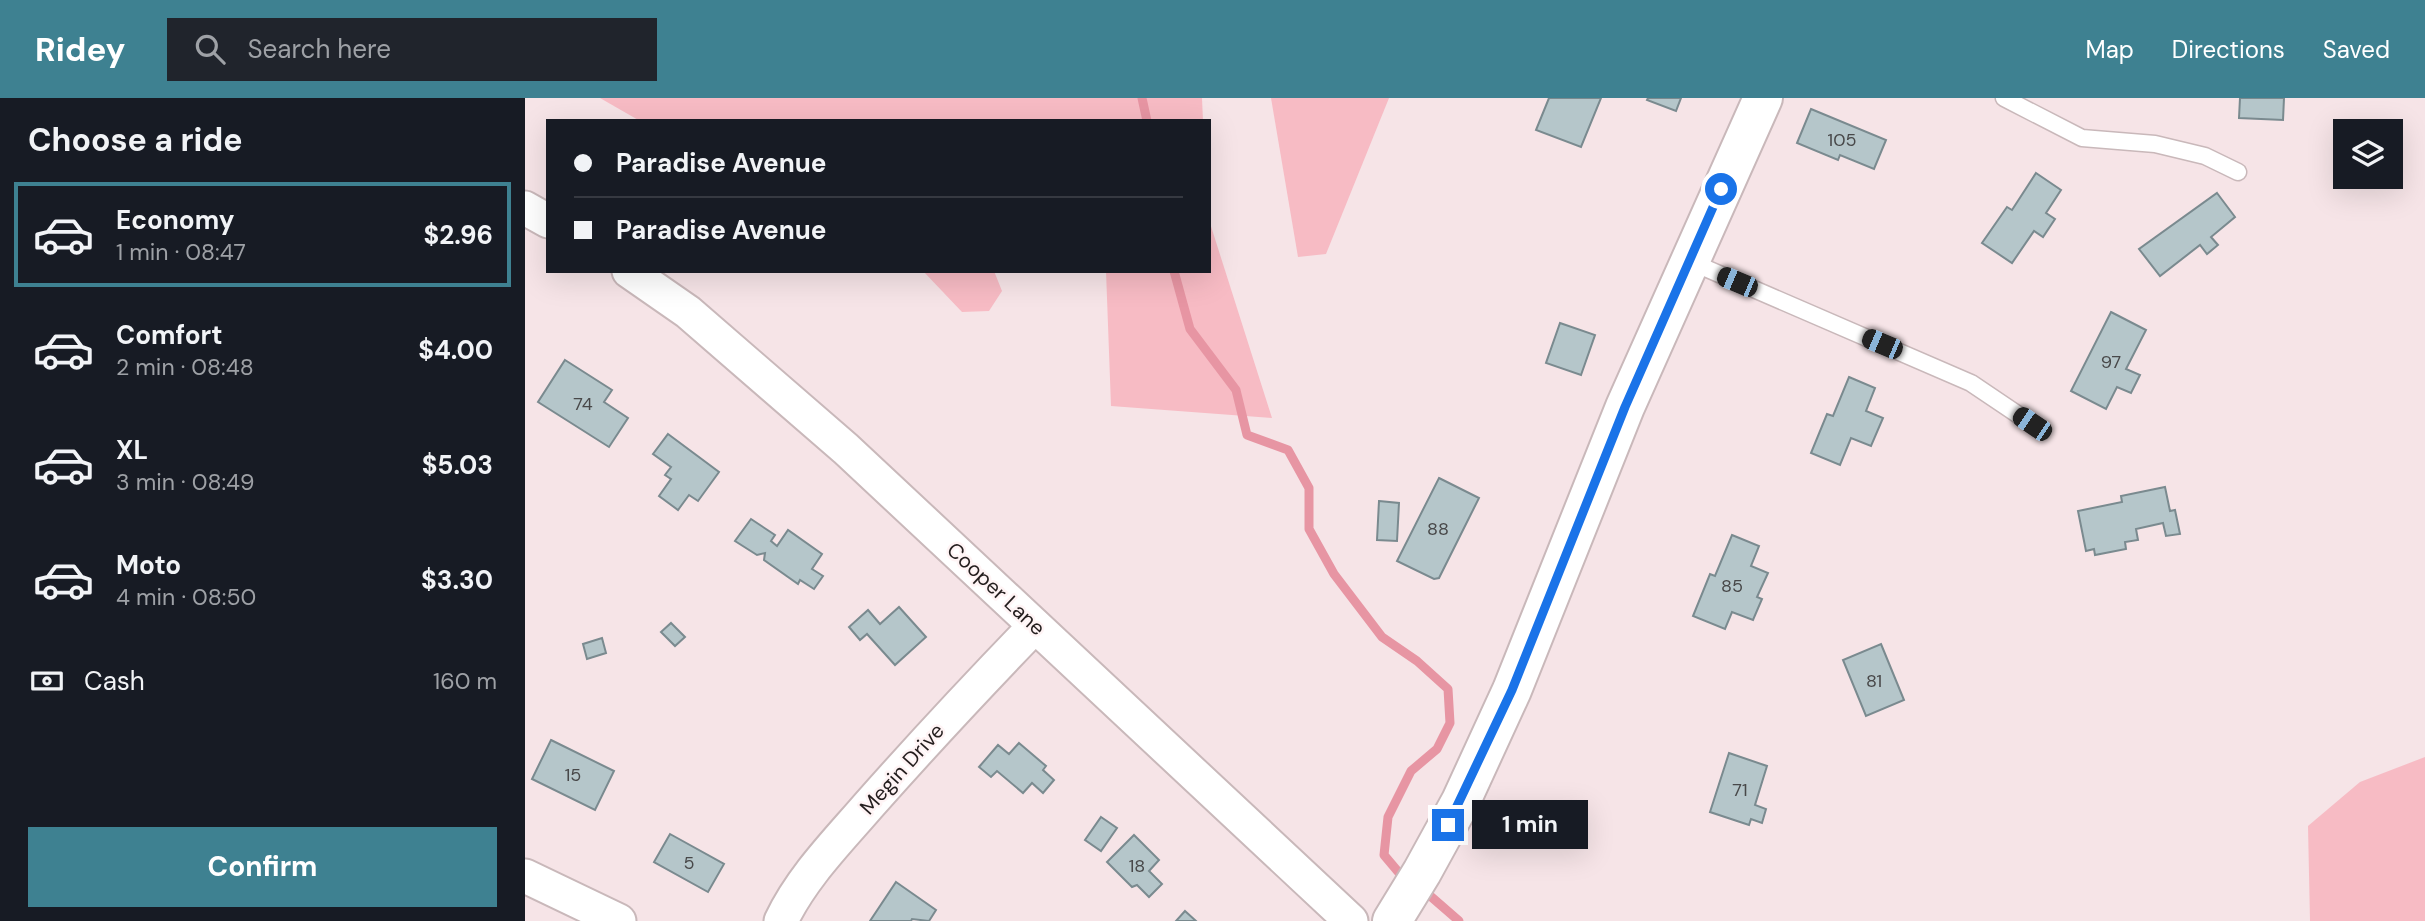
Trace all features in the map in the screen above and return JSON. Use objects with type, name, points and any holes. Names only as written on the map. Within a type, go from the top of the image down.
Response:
[{"type":"street","points":[[1392,921],[1461,801],[1512,690],[1625,407],[1763,98]]},
{"type":"street","points":[[525,208],[546,221]]},
{"type":"street","name":"Cooper Lane","points":[[632,273],[688,312],[846,449],[1351,921]]},
{"type":"street","name":"Megin Drive","points":[[781,921],[820,861],[1035,626]]},
{"type":"street","points":[[525,876],[619,921]]},
{"type":"lane","points":[[2004,98],[2082,138],[2155,144],[2205,156],[2238,172]]},
{"type":"lane","points":[[1689,261],[1971,383],[2032,424]]},
{"type":"shaded area","points":[[600,98],[1202,98],[1203,119],[637,119]]},
{"type":"shaded area","points":[[1271,98],[1389,98],[1326,254],[1298,257]]},
{"type":"shaded area","points":[[1211,226],[1272,418],[1111,406],[1106,273],[1211,273]]},
{"type":"shaded area","points":[[925,273],[995,273],[1002,291],[989,311],[962,312]]},
{"type":"shaded area","points":[[2425,757],[2425,921],[2310,921],[2308,826],[2360,782]]},
{"type":"building","points":[[1549,98],[1601,98],[1581,147],[1536,130]]},
{"type":"building","points":[[1681,98],[1676,111],[1647,100]]},
{"type":"building","points":[[2240,98],[2284,98],[2283,120],[2239,118]]},
{"type":"building","points":[[1811,109],[1886,140],[1874,169],[1840,155],[1838,160],[1797,143]]},
{"type":"building","points":[[2036,173],[2061,190],[2046,213],[2055,219],[2043,237],[2034,231],[2012,263],[1982,243],[2007,207],[2012,210]]},
{"type":"building","points":[[2217,193],[2235,217],[2211,237],[2218,245],[2207,254],[2200,245],[2160,276],[2139,249]]},
{"type":"building","points":[[2111,312],[2146,330],[2126,369],[2140,375],[2131,393],[2117,387],[2106,409],[2071,391]]},
{"type":"building","points":[[1560,323],[1595,335],[1581,375],[1546,363]]},
{"type":"building","points":[[565,360],[612,390],[604,402],[628,418],[609,447],[538,402]]},
{"type":"building","points":[[1849,377],[1875,388],[1866,411],[1883,418],[1871,446],[1851,438],[1840,465],[1811,453],[1827,414],[1833,416]]},
{"type":"building","points":[[668,434],[719,472],[698,501],[689,495],[678,510],[659,496],[671,479],[665,475],[671,467],[653,454]]},
{"type":"building","points":[[1439,478],[1479,498],[1439,578],[1434,579],[1397,561]]},
{"type":"building","points":[[2165,487],[2170,511],[2175,510],[2180,534],[2166,536],[2163,523],[2136,529],[2138,540],[2125,542],[2126,549],[2095,555],[2094,549],[2086,551],[2078,511],[2122,502],[2121,496]]},
{"type":"building","points":[[1379,501],[1399,503],[1397,541],[1377,540]]},
{"type":"building","points":[[751,519],[775,535],[771,541],[777,546],[788,530],[822,554],[812,569],[823,576],[814,589],[800,580],[798,584],[764,560],[765,553],[757,555],[735,541]]},
{"type":"building","points":[[1732,535],[1759,546],[1751,566],[1768,573],[1757,597],[1762,599],[1753,620],[1732,612],[1725,629],[1693,616],[1710,574],[1715,576]]},
{"type":"building","points":[[899,607],[926,637],[895,665],[867,634],[860,640],[849,627],[868,610],[880,624]]},
{"type":"building","points":[[671,623],[685,637],[675,646],[661,632]]},
{"type":"building","points":[[602,638],[606,653],[587,659],[583,644]]},
{"type":"building","points":[[1881,644],[1904,700],[1866,716],[1843,660]]},
{"type":"building","points":[[551,740],[614,771],[595,810],[532,779]]},
{"type":"building","points":[[1019,743],[1046,766],[1043,770],[1054,780],[1043,793],[1032,783],[1023,793],[997,771],[991,777],[979,767],[998,745],[1009,754]]},
{"type":"building","points":[[1729,753],[1767,766],[1755,805],[1766,809],[1762,823],[1751,819],[1749,825],[1710,812]]},
{"type":"building","points":[[1101,817],[1117,828],[1101,851],[1085,840]]},
{"type":"building","points":[[670,834],[724,864],[708,892],[654,862]]},
{"type":"building","points":[[1134,835],[1159,860],[1149,871],[1162,884],[1149,897],[1137,885],[1132,887],[1107,862]]},
{"type":"building","points":[[896,882],[936,910],[929,921],[870,921]]},
{"type":"building","points":[[1185,911],[1196,921],[1176,921]]},
{"type":"waterway","points":[[1142,98],[1147,119]]},
{"type":"waterway","points":[[1175,273],[1190,329],[1236,390],[1247,435],[1288,450],[1309,488],[1309,529],[1334,574],[1382,637],[1417,661],[1448,689],[1450,723],[1437,749],[1411,771],[1388,817],[1384,855],[1400,874]]},
{"type":"waterway","points":[[1428,894],[1459,921]]},
{"type":"route","points":[[1448,825],[1512,690],[1625,407],[1721,189]]}]
